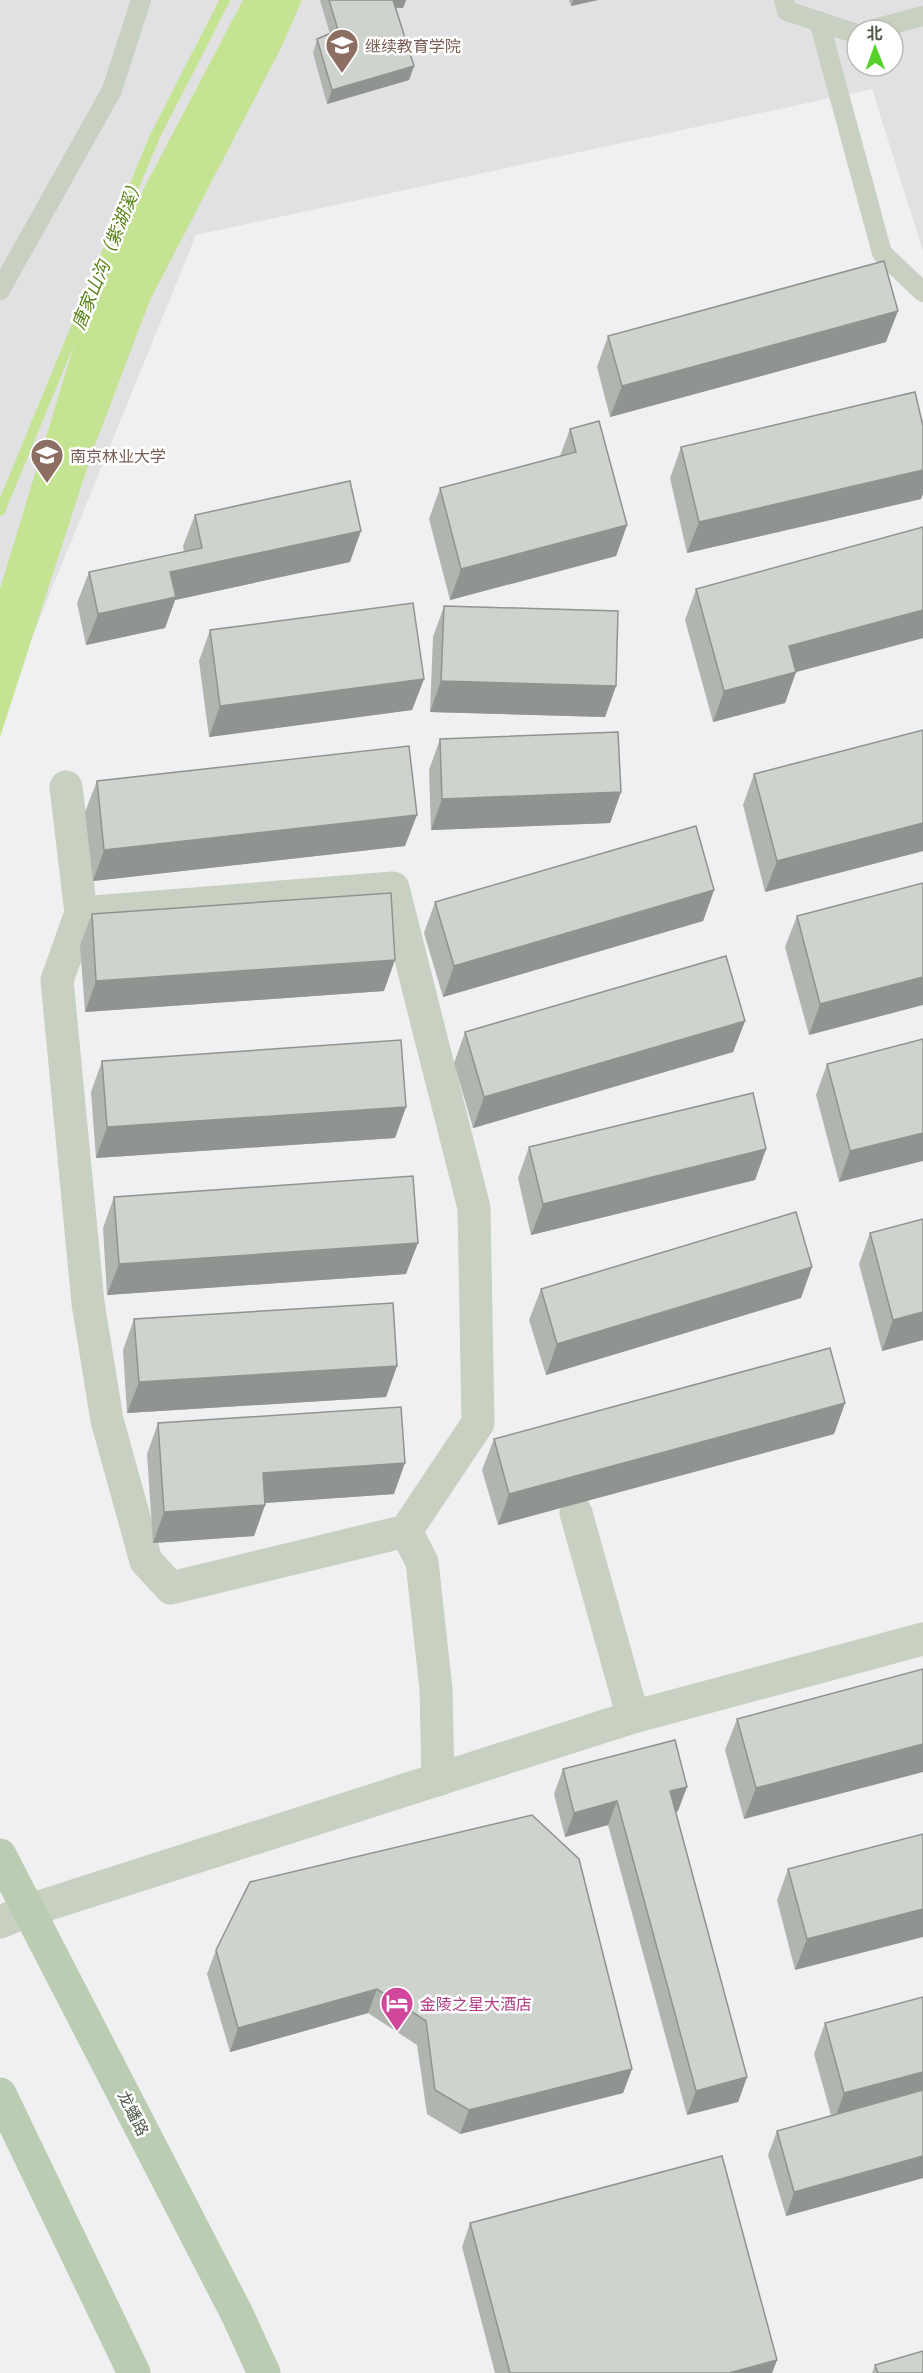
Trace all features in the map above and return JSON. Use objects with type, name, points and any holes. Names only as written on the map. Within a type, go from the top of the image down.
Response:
[{"type":"main road","name":"龙蟠路","points":[[0,1855],[237,2314],[264,2373]]},
{"type":"main road","points":[[0,2094],[134,2373]]},
{"type":"street","points":[[66,787],[81,913],[57,981],[87,1303],[107,1420],[146,1561],[171,1588],[406,1531],[478,1423],[475,1220],[474,1208],[393,888],[81,913]]},
{"type":"street","points":[[576,1513],[633,1717]]},
{"type":"street","points":[[406,1531],[422,1562],[436,1689],[438,1779]]},
{"type":"street","points":[[0,1922],[30,1910],[633,1717],[923,1639]]},
{"type":"lane","points":[[0,290],[112,90],[141,0]]},
{"type":"lane","points":[[784,0],[787,11],[845,30]]},
{"type":"lane","points":[[905,21],[923,16]]},
{"type":"lane","points":[[819,21],[882,253],[923,292]]},
{"type":"shaded area","name":"南京林业大学","points":[[0,0],[923,0],[923,251],[872,89],[196,235],[0,716]]},
{"type":"shaded area","points":[[243,0],[302,0],[282,46],[150,300],[92,453],[0,737],[0,589],[91,289]]},
{"type":"building","points":[[329,0],[393,0],[414,66],[332,90],[317,39],[338,30]]},
{"type":"building","points":[[884,261],[898,311],[622,386],[608,336]]},
{"type":"building","points":[[915,392],[923,426],[923,470],[699,522],[681,447]]},
{"type":"building","points":[[599,421],[627,525],[461,569],[440,488],[576,452],[570,429]]},
{"type":"building","points":[[350,481],[361,531],[170,572],[176,597],[98,614],[89,572],[202,548],[195,515]]},
{"type":"building","points":[[923,527],[923,610],[789,646],[796,672],[724,691],[696,589]]},
{"type":"building","points":[[413,603],[424,679],[220,706],[210,630]]},
{"type":"building","points":[[444,606],[618,611],[616,686],[441,681]]},
{"type":"building","points":[[923,730],[923,823],[777,861],[754,774]]},
{"type":"building","points":[[618,732],[621,792],[442,799],[440,739]]},
{"type":"building","points":[[409,746],[417,815],[104,850],[97,781]]},
{"type":"building","points":[[696,826],[714,890],[454,966],[435,902]]},
{"type":"building","points":[[923,883],[923,977],[820,1004],[797,916]]},
{"type":"building","points":[[391,893],[395,960],[96,981],[92,914]]},
{"type":"building","points":[[726,956],[745,1021],[484,1097],[465,1032]]},
{"type":"building","points":[[923,1039],[923,1133],[850,1151],[827,1064]]},
{"type":"building","points":[[401,1040],[406,1107],[107,1127],[102,1061]]},
{"type":"building","points":[[753,1093],[766,1149],[543,1204],[529,1147]]},
{"type":"building","points":[[413,1176],[418,1243],[119,1264],[114,1197]]},
{"type":"building","points":[[796,1212],[812,1267],[557,1344],[541,1289]]},
{"type":"building","points":[[923,1219],[923,1312],[893,1320],[870,1233]]},
{"type":"building","points":[[393,1303],[397,1366],[139,1382],[134,1319]]},
{"type":"building","points":[[830,1348],[845,1403],[509,1494],[494,1439]]},
{"type":"building","points":[[401,1407],[405,1463],[263,1473],[265,1505],[164,1512],[158,1423]]},
{"type":"building","points":[[923,1669],[923,1744],[756,1788],[737,1719]]},
{"type":"building","points":[[675,1740],[687,1787],[670,1791],[747,2077],[696,2091],[617,1801],[574,1813],[563,1769]]},
{"type":"building","points":[[532,1815],[579,1859],[632,2069],[469,2110],[435,2090],[426,2021],[377,1989],[238,2028],[216,1950],[250,1882]]},
{"type":"building","points":[[923,1834],[923,1909],[807,1939],[788,1869]]},
{"type":"building","points":[[923,1997],[923,2072],[844,2093],[825,2023]]},
{"type":"building","points":[[923,2090],[923,2156],[794,2192],[777,2131]]},
{"type":"building","points":[[722,2156],[777,2360],[729,2373],[510,2373],[470,2223]]},
{"type":"building","points":[[923,2351],[923,2373],[878,2373],[875,2365]]},
{"type":"waterway","name":"唐家山沟（紫湖溪）","points":[[0,511],[155,136],[225,0]]},
{"type":"place","name":"继续教育学院","points":[[342,74]]},
{"type":"place","name":"南京林业大学","points":[[47,484]]},
{"type":"place","name":"金陵之星大酒店","points":[[397,2032]]}]
